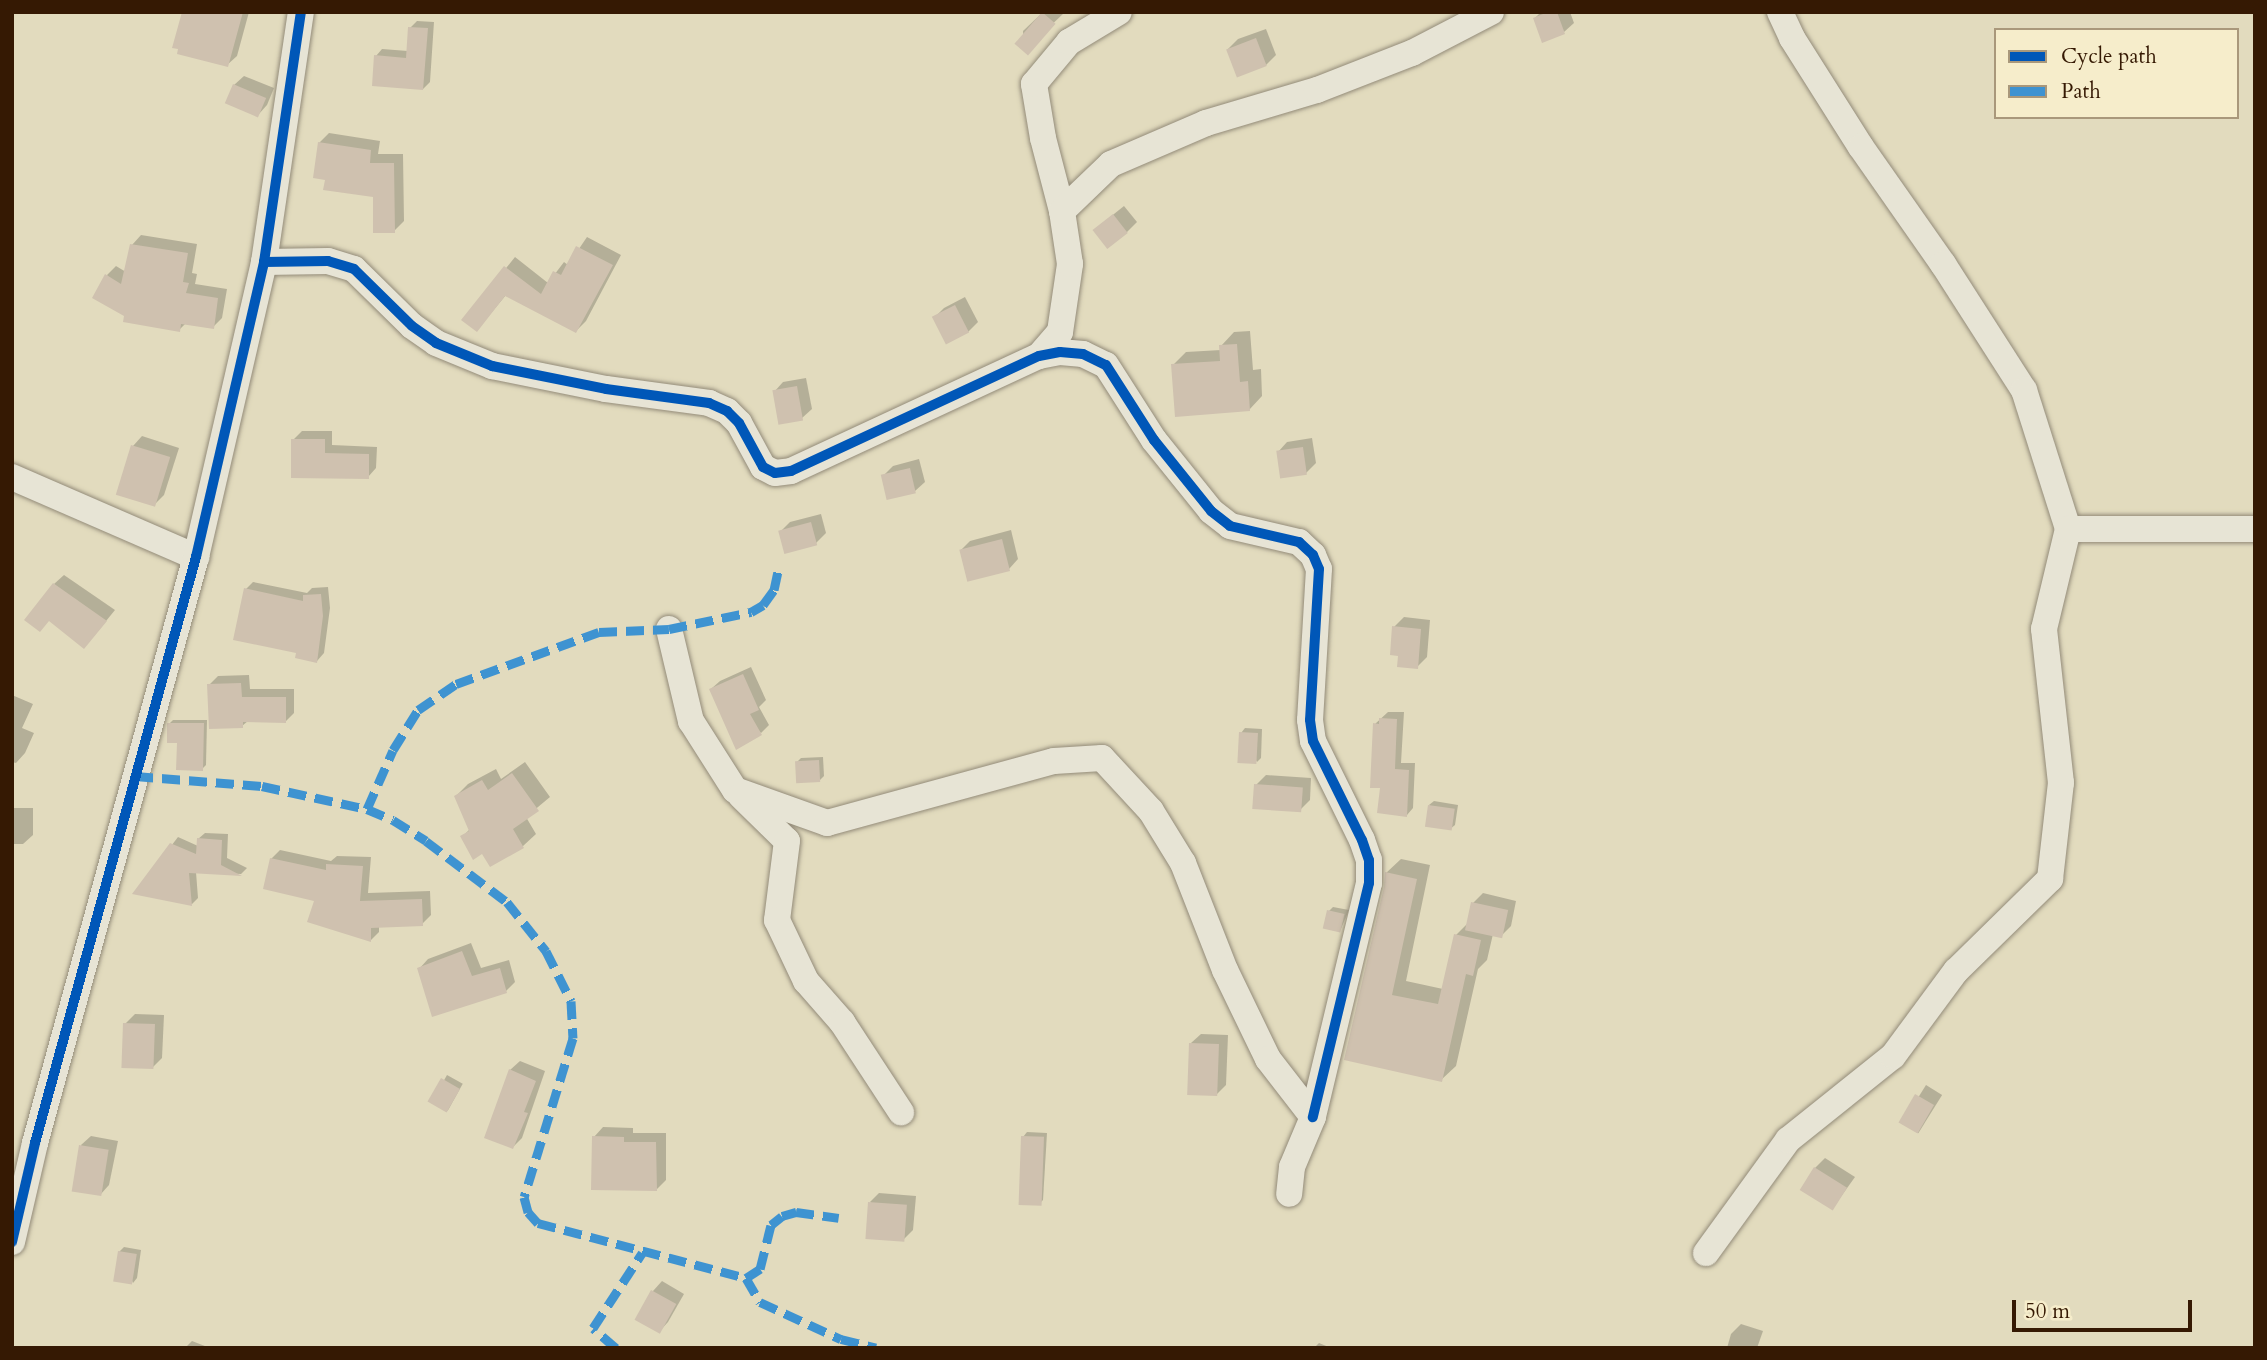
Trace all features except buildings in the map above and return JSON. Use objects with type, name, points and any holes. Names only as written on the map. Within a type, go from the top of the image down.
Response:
[{"type":"street","points":[[12,1242],[24,1144],[196,557],[264,262],[301,12]]},
{"type":"street","points":[[1039,356],[1060,332],[1070,264],[1062,211],[1043,138],[1034,84],[1069,42],[1119,12]]},
{"type":"street","points":[[1062,211],[1111,164],[1206,123],[1317,90],[1412,53],[1491,12]]},
{"type":"street","points":[[1706,1253],[1788,1140],[1893,1056],[1956,971],[2050,879],[2061,783],[2044,629],[2068,529],[2024,390],[1943,264],[1861,147],[1792,38],[1780,12]]},
{"type":"street","points":[[264,262],[328,261],[354,269],[412,326],[436,343],[492,366],[606,389],[709,403],[727,411],[739,423],[763,467],[775,473],[792,471],[1039,356],[1060,352],[1083,354],[1106,365],[1154,440],[1211,511],[1230,526],[1299,542],[1313,555],[1319,569],[1310,720],[1313,741],[1362,840],[1369,860],[1369,883],[1313,1117],[1293,1167],[1289,1194]]},
{"type":"street","points":[[12,477],[196,557]]},
{"type":"street","points":[[2068,529],[2255,529]]},
{"type":"street","points":[[669,629],[691,721],[735,790],[787,841],[778,920],[806,981],[842,1022],[901,1112]]},
{"type":"street","points":[[735,790],[827,822],[1054,761],[1102,758],[1151,811],[1183,863],[1225,970],[1268,1059],[1313,1117]]},
{"type":"marked path","points":[[367,809],[393,750],[418,710],[456,684],[599,632],[669,629],[751,612],[763,605],[774,590],[779,566]]},
{"type":"marked path","points":[[135,776],[262,786],[367,809],[393,820],[426,841],[507,902],[546,951],[571,1001],[573,1038],[524,1197],[528,1212],[538,1223],[746,1278],[760,1269],[771,1225],[782,1216],[796,1212],[839,1218]]},
{"type":"marked path","points":[[616,1348],[593,1328],[642,1253]]},
{"type":"marked path","points":[[746,1278],[760,1302],[841,1339],[876,1348]]},
{"type":"cycle path","points":[[12,1242],[35,1143],[196,557],[264,262],[301,12]]},
{"type":"cycle path","points":[[264,262],[328,261],[354,269],[412,326],[436,343],[492,366],[606,389],[709,403],[727,411],[739,423],[763,467],[775,473],[791,471],[1039,356],[1060,352],[1083,354],[1106,365],[1154,440],[1211,511],[1230,526],[1299,542],[1313,555],[1319,569],[1310,720],[1313,741],[1362,840],[1369,860],[1369,883],[1313,1117]]}]
